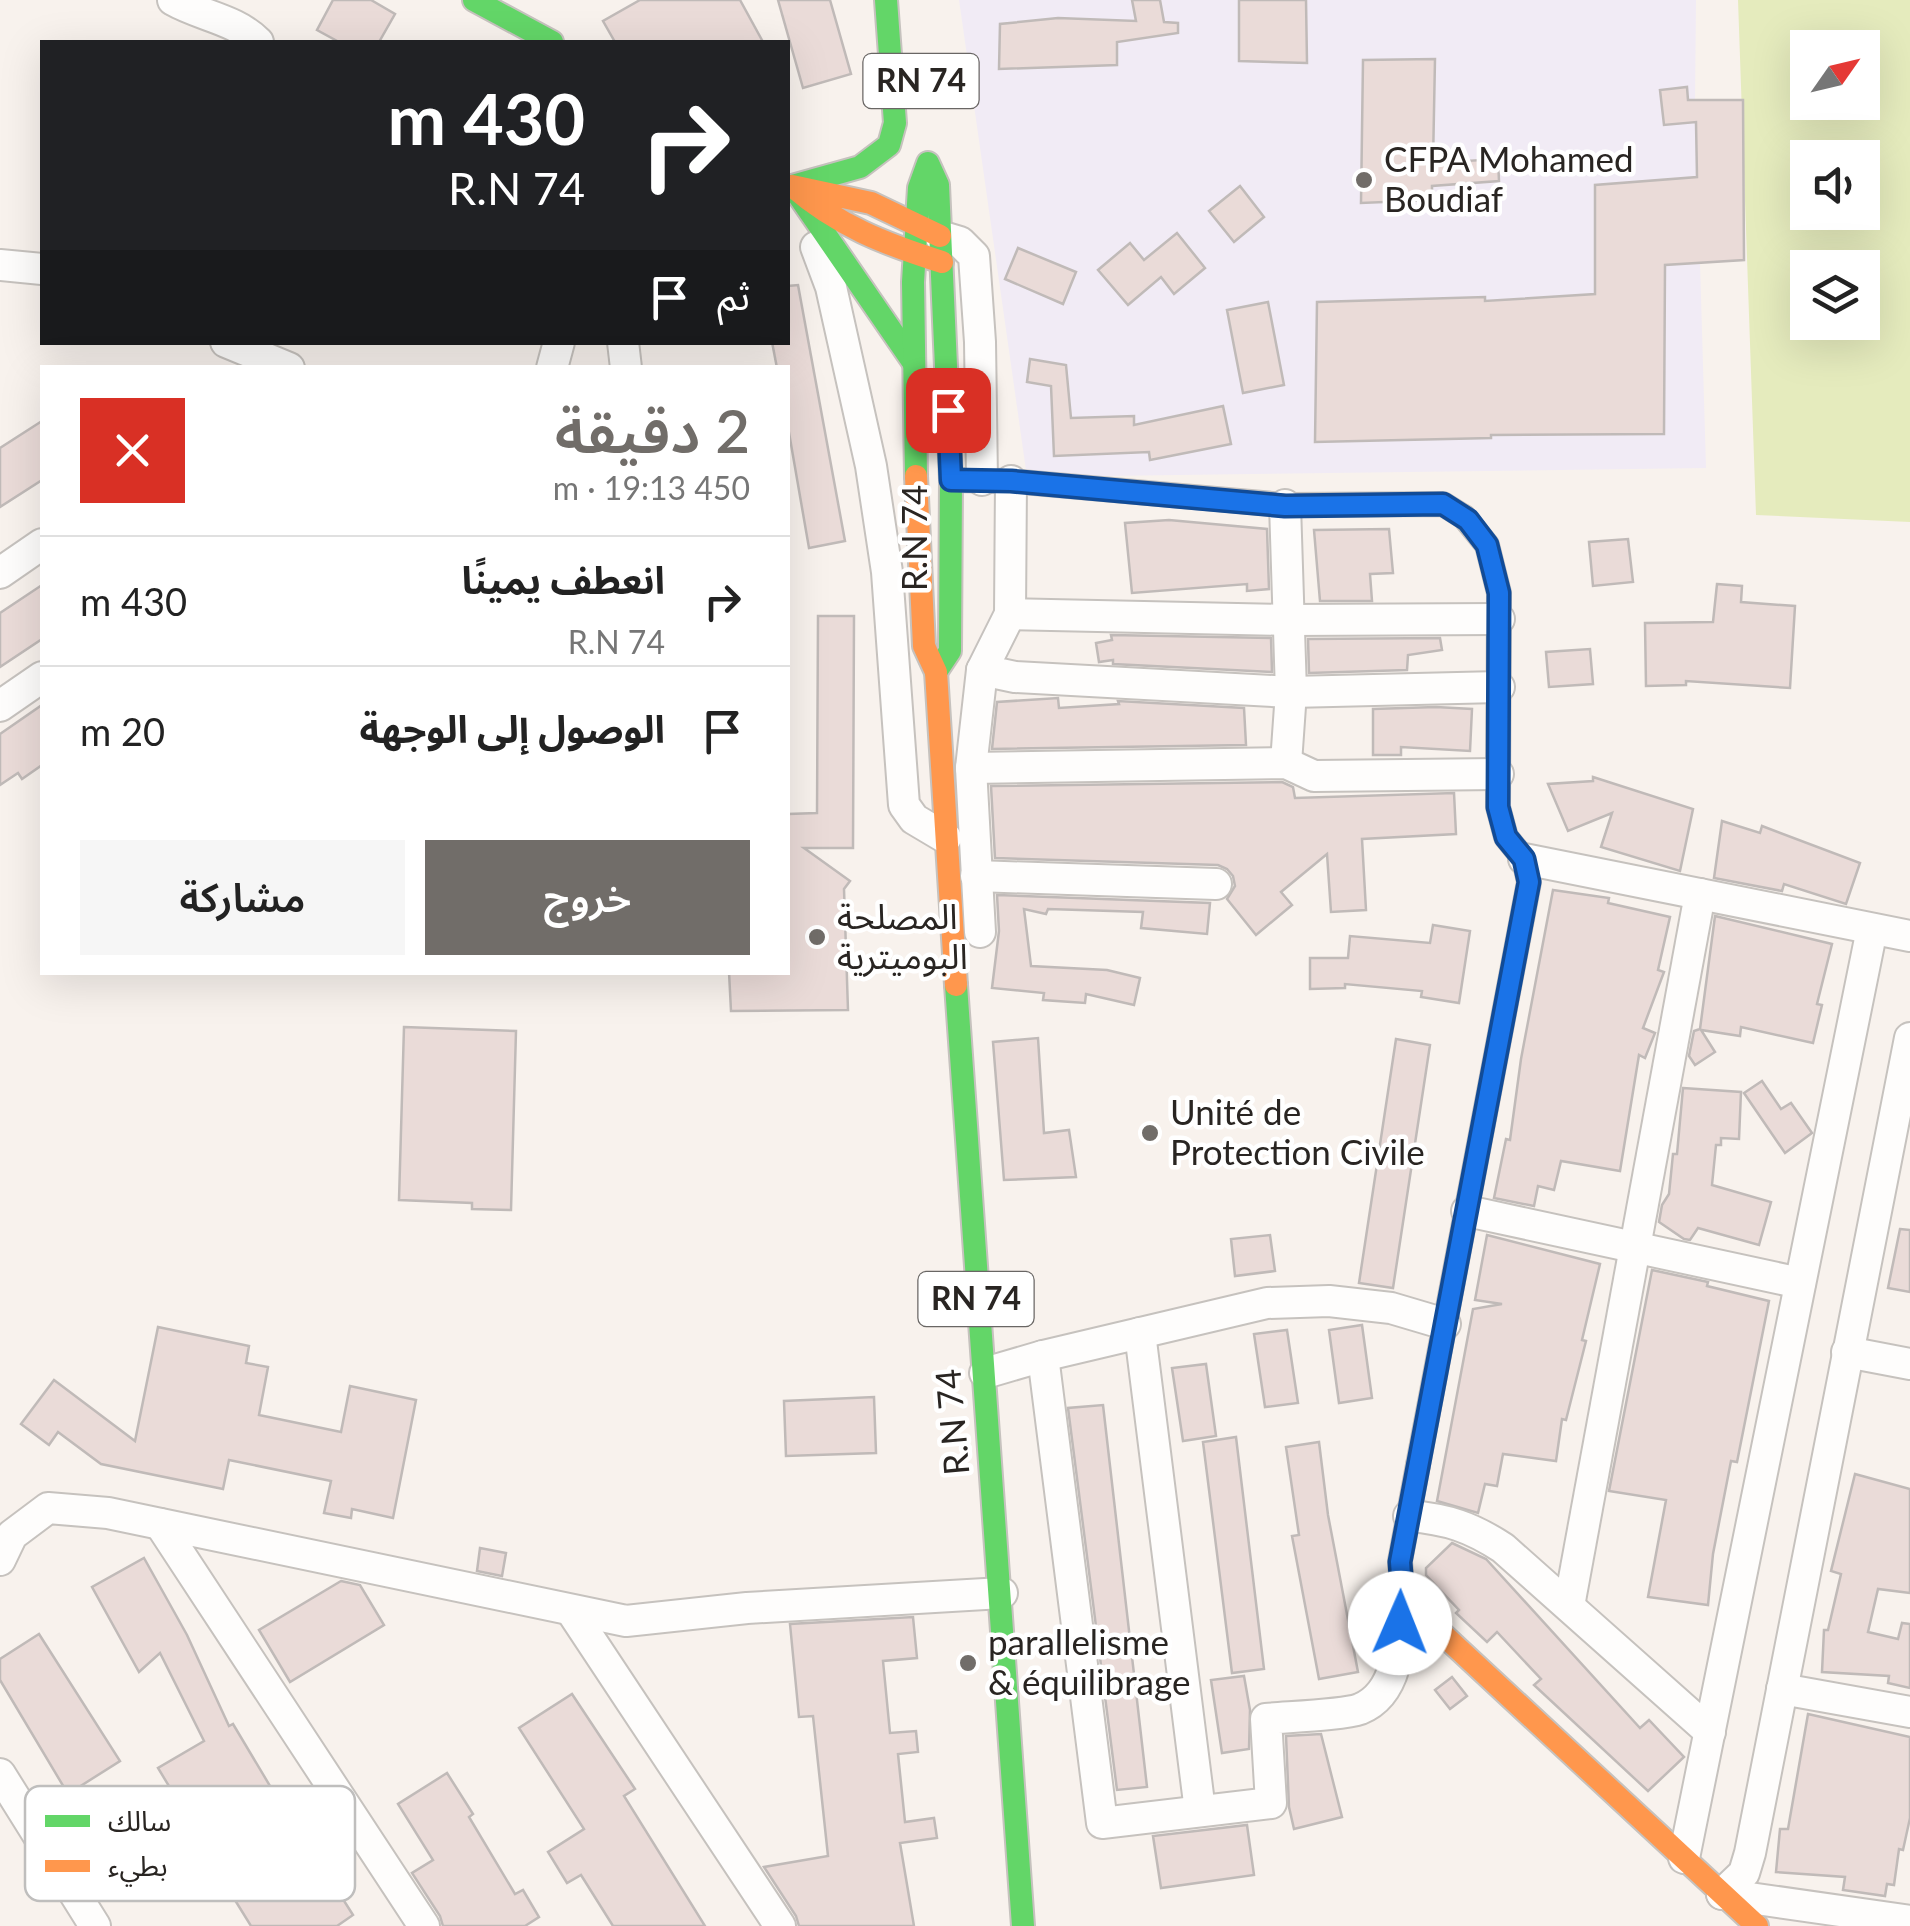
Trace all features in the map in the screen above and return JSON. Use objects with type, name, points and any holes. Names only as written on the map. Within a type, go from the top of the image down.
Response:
[{"type":"main road","points":[[474,0],[548,40]]},
{"type":"main road","points":[[790,184],[860,167],[889,145],[895,124],[886,0]]},
{"type":"main road","name":"R.N 74","points":[[927,153],[938,186],[933,241],[951,480],[950,650],[937,681]]},
{"type":"main road","points":[[790,184],[871,204],[933,241]]},
{"type":"main road","points":[[790,184],[825,216],[865,238],[914,254]]},
{"type":"main road","points":[[790,184],[913,362]]},
{"type":"main road","name":"R.N 74","points":[[933,241],[914,254],[913,362],[924,646],[937,681],[976,1298],[1002,1593],[1023,1926]]},
{"type":"main road","points":[[951,480],[1285,506],[1443,504],[1468,520],[1487,545],[1499,593],[1498,807],[1506,837],[1524,859],[1529,882],[1408,1516],[1400,1562],[1402,1589],[1424,1617],[1757,1926]]},
{"type":"street","points":[[173,0],[220,18],[256,40]]},
{"type":"street","points":[[790,184],[831,287],[871,466],[887,572],[904,805],[914,819],[946,838]]},
{"type":"street","points":[[933,241],[960,242],[974,256],[1010,614],[982,670],[971,768],[980,932]]},
{"type":"street","points":[[0,265],[40,269]]},
{"type":"street","points":[[233,345],[282,365]]},
{"type":"street","points":[[1285,506],[1290,692],[1286,763]]},
{"type":"street","points":[[0,573],[40,545]]},
{"type":"street","points":[[1010,614],[1288,620],[1499,618]]},
{"type":"street","points":[[982,670],[1015,677],[1290,692],[1499,687]]},
{"type":"street","points":[[0,706],[40,679]]},
{"type":"street","points":[[895,689],[937,681]]},
{"type":"street","points":[[971,768],[1286,763],[1314,776],[1498,774]]},
{"type":"street","points":[[1524,859],[1910,936]]},
{"type":"street","points":[[976,876],[1216,884]]},
{"type":"street","points":[[1569,1606],[1700,894]]},
{"type":"street","points":[[1684,1858],[1872,929]]},
{"type":"street","points":[[1722,1894],[1744,1873],[1750,1853],[1909,1048]]},
{"type":"street","points":[[1467,1211],[1800,1283]]},
{"type":"street","points":[[984,1373],[1267,1303],[1328,1300],[1391,1308],[1445,1324]]},
{"type":"street","points":[[1140,1333],[1200,1811]]},
{"type":"street","points":[[1846,1352],[1910,1364]]},
{"type":"street","points":[[1043,1356],[1102,1822],[1271,1803],[1266,1719],[1361,1709],[1390,1683],[1397,1657],[1402,1589]]},
{"type":"street","points":[[0,1560],[12,1535],[48,1508],[108,1513],[626,1622],[747,1608],[1002,1593]]},
{"type":"street","points":[[1408,1516],[1447,1519],[1473,1528],[1503,1548],[1710,1732]]},
{"type":"street","points":[[160,1524],[332,1786]]},
{"type":"street","points":[[572,1612],[780,1926]]},
{"type":"street","points":[[1782,1689],[1910,1712]]},
{"type":"street","points":[[0,1774],[25,1814]]},
{"type":"street","points":[[355,1821],[424,1926]]},
{"type":"street","points":[[1722,1894],[1910,1920]]},
{"type":"street","points":[[79,1901],[95,1926]]},
{"type":"shaded area","name":"CFPA Mohamed Boudiaf","points":[[959,0],[1696,0],[1695,100],[1743,100],[1744,260],[1700,263],[1706,468],[1027,477]]},
{"type":"green space","points":[[1738,0],[1910,0],[1910,522],[1756,515]]},
{"type":"building","points":[[333,0],[371,0],[395,14],[380,40],[335,40],[317,30]]},
{"type":"building","points":[[640,0],[740,0],[762,40],[614,40],[603,21]]},
{"type":"building","points":[[778,0],[830,0],[851,74],[803,88]]},
{"type":"building","points":[[1132,0],[1160,0],[1164,22],[1178,23],[1178,33],[1117,42],[1117,65],[999,69],[1000,24],[1058,18],[1136,21]]},
{"type":"building","points":[[1239,0],[1306,0],[1307,63],[1239,61]]},
{"type":"building","points":[[1435,59],[1433,163],[1498,159],[1499,181],[1432,186],[1432,200],[1361,203],[1363,60]]},
{"type":"building","points":[[1687,87],[1688,100],[1743,100],[1744,260],[1665,265],[1664,434],[1315,442],[1317,302],[1485,297],[1485,301],[1595,294],[1595,185],[1697,177],[1696,122],[1664,125],[1660,90]]},
{"type":"building","points":[[1240,186],[1264,217],[1234,242],[1209,211]]},
{"type":"building","points":[[1177,233],[1205,268],[1174,294],[1161,277],[1128,305],[1098,270],[1130,243],[1144,260]]},
{"type":"building","points":[[1018,248],[1076,272],[1063,304],[1005,279]]},
{"type":"building","points":[[798,285],[845,541],[809,548],[790,439],[790,365],[776,365],[773,345],[790,345],[790,286]]},
{"type":"building","points":[[1268,302],[1284,385],[1243,393],[1227,310]]},
{"type":"building","points":[[1030,359],[1066,365],[1071,418],[1134,416],[1134,425],[1223,406],[1231,444],[1150,460],[1149,452],[1054,456],[1051,386],[1027,382]]},
{"type":"building","points":[[40,422],[40,481],[0,507],[0,448]]},
{"type":"building","points":[[1169,520],[1267,529],[1269,589],[1247,591],[1247,584],[1132,593],[1125,523]]},
{"type":"building","points":[[1389,529],[1393,573],[1370,574],[1372,601],[1320,601],[1314,530]]},
{"type":"building","points":[[1628,539],[1633,582],[1593,586],[1589,542]]},
{"type":"building","points":[[1717,584],[1742,586],[1741,602],[1795,606],[1790,688],[1686,681],[1686,685],[1646,686],[1645,623],[1713,622]]},
{"type":"building","points":[[40,586],[40,640],[0,667],[0,613]]},
{"type":"building","points":[[818,616],[854,616],[853,848],[804,848],[850,881],[844,889],[848,1010],[731,1011],[729,975],[790,975],[790,814],[817,813]]},
{"type":"building","points":[[1111,635],[1271,638],[1272,672],[1099,662],[1096,643],[1112,640]]},
{"type":"building","points":[[1440,638],[1442,650],[1408,655],[1407,670],[1309,673],[1308,639]]},
{"type":"building","points":[[1590,649],[1593,684],[1549,687],[1546,652]]},
{"type":"building","points":[[1058,698],[1059,708],[1119,704],[1118,701],[1244,708],[1246,745],[992,749],[997,702]]},
{"type":"building","points":[[40,706],[40,766],[22,779],[18,773],[0,785],[0,734]]},
{"type":"building","points":[[1373,709],[1472,709],[1470,751],[1401,747],[1401,755],[1373,755]]},
{"type":"building","points":[[1593,777],[1693,809],[1680,871],[1601,847],[1612,813],[1568,831],[1548,784],[1593,781]]},
{"type":"building","points":[[1282,782],[1293,787],[1295,798],[1454,793],[1456,834],[1362,839],[1366,910],[1331,912],[1327,854],[1281,892],[1292,905],[1256,935],[1227,899],[1235,886],[1233,876],[1218,865],[995,858],[991,786]]},
{"type":"building","points":[[1722,821],[1760,833],[1762,826],[1860,863],[1846,904],[1784,884],[1782,891],[1714,878]]},
{"type":"building","points":[[1553,890],[1609,898],[1608,903],[1670,917],[1658,970],[1664,972],[1643,1028],[1655,1033],[1645,1058],[1639,1055],[1620,1171],[1561,1161],[1554,1190],[1538,1186],[1534,1206],[1494,1198],[1506,1139],[1510,1140]]},
{"type":"building","points":[[997,895],[1210,903],[1207,934],[1141,928],[1143,912],[1048,909],[1046,914],[1024,909],[1031,966],[1107,970],[1140,978],[1134,1005],[1086,994],[1085,1003],[1043,1000],[1044,993],[992,988],[999,931]]},
{"type":"building","points":[[1715,916],[1832,944],[1817,1004],[1822,1005],[1813,1043],[1741,1027],[1740,1036],[1701,1030],[1715,1052],[1695,1065],[1689,1056],[1694,1031],[1700,1029]]},
{"type":"building","points":[[1433,925],[1470,931],[1459,1003],[1421,997],[1422,991],[1345,984],[1345,988],[1310,989],[1310,958],[1348,958],[1350,936],[1430,943]]},
{"type":"building","points":[[404,1027],[516,1031],[511,1210],[472,1209],[472,1203],[399,1200]]},
{"type":"building","points":[[1038,1038],[1044,1133],[1069,1130],[1076,1177],[1004,1180],[993,1042]]},
{"type":"building","points":[[1396,1039],[1430,1045],[1393,1288],[1359,1283]]},
{"type":"building","points":[[1762,1081],[1781,1109],[1791,1103],[1812,1133],[1785,1153],[1744,1093]]},
{"type":"building","points":[[1683,1088],[1741,1092],[1739,1139],[1721,1138],[1721,1145],[1716,1145],[1712,1185],[1771,1202],[1759,1245],[1698,1228],[1690,1240],[1684,1239],[1659,1222],[1669,1194],[1673,1154],[1677,1154]]},
{"type":"building","points":[[1900,1229],[1910,1230],[1910,1292],[1888,1288]]},
{"type":"building","points":[[1270,1235],[1275,1271],[1235,1276],[1231,1239]]},
{"type":"building","points":[[1487,1235],[1600,1264],[1582,1340],[1586,1341],[1566,1420],[1562,1419],[1556,1461],[1503,1454],[1497,1486],[1485,1484],[1478,1513],[1437,1501],[1473,1309],[1502,1304],[1475,1300]]},
{"type":"building","points":[[1652,1270],[1769,1301],[1737,1462],[1731,1461],[1713,1554],[1708,1605],[1648,1597],[1666,1500],[1609,1491]]},
{"type":"building","points":[[1362,1325],[1372,1398],[1339,1403],[1329,1330]]},
{"type":"building","points":[[158,1327],[249,1346],[246,1363],[268,1367],[259,1415],[341,1432],[350,1386],[416,1400],[393,1518],[352,1509],[351,1518],[324,1513],[331,1481],[229,1460],[223,1489],[101,1464],[58,1432],[49,1445],[21,1424],[54,1380],[135,1441]]},
{"type":"building","points":[[1287,1330],[1298,1403],[1265,1407],[1254,1334]]},
{"type":"building","points":[[1206,1364],[1216,1436],[1183,1441],[1172,1368]]},
{"type":"building","points":[[874,1397],[876,1453],[786,1456],[784,1401]]},
{"type":"building","points":[[1103,1405],[1147,1787],[1117,1790],[1068,1408]]},
{"type":"building","points":[[1236,1437],[1264,1669],[1232,1673],[1203,1442]]},
{"type":"building","points":[[1319,1442],[1328,1515],[1358,1672],[1319,1679],[1292,1536],[1299,1535],[1286,1447]]},
{"type":"building","points":[[1855,1474],[1910,1489],[1910,1593],[1878,1589],[1868,1632],[1898,1639],[1902,1623],[1910,1624],[1910,1688],[1888,1683],[1889,1676],[1822,1672],[1824,1630],[1828,1630],[1841,1574],[1831,1571]]},
{"type":"building","points":[[1452,1543],[1486,1559],[1640,1728],[1649,1720],[1684,1757],[1648,1791],[1534,1685],[1541,1679],[1497,1632],[1487,1642],[1456,1613],[1459,1610],[1426,1575],[1426,1568]]},
{"type":"building","points":[[480,1548],[506,1553],[502,1576],[477,1571]]},
{"type":"building","points":[[144,1558],[187,1635],[229,1726],[233,1724],[270,1786],[169,1786],[158,1768],[204,1741],[160,1653],[139,1672],[92,1587]]},
{"type":"building","points":[[341,1581],[360,1585],[384,1625],[290,1682],[259,1630]]},
{"type":"building","points":[[913,1617],[917,1658],[883,1661],[890,1733],[916,1731],[918,1752],[898,1754],[905,1822],[934,1818],[937,1838],[900,1843],[914,1926],[799,1926],[764,1867],[828,1856],[813,1716],[799,1717],[790,1624]]},
{"type":"building","points":[[39,1634],[120,1761],[81,1786],[63,1786],[0,1680],[0,1659]]},
{"type":"building","points":[[1244,1676],[1250,1710],[1249,1749],[1222,1753],[1211,1680]]},
{"type":"building","points":[[1452,1677],[1467,1696],[1450,1709],[1435,1690]]},
{"type":"building","points":[[572,1694],[635,1789],[624,1796],[705,1926],[613,1926],[581,1875],[567,1883],[548,1852],[584,1829],[519,1728]]},
{"type":"building","points":[[1808,1714],[1910,1737],[1910,1818],[1903,1850],[1899,1849],[1894,1885],[1887,1884],[1885,1896],[1843,1890],[1845,1877],[1776,1872],[1780,1829],[1788,1829]]},
{"type":"building","points":[[1321,1734],[1342,1817],[1294,1829],[1289,1807],[1286,1736]]},
{"type":"building","points":[[447,1773],[515,1894],[523,1890],[539,1917],[525,1926],[443,1926],[412,1873],[433,1860],[398,1804]]},
{"type":"building","points":[[1247,1825],[1254,1875],[1161,1888],[1153,1836]]},
{"type":"building","points":[[236,1901],[344,1901],[353,1915],[337,1926],[251,1926]]},
{"type":"traffic: fast","points":[[474,0],[548,40]]},
{"type":"traffic: fast","points":[[886,0],[895,123],[889,145],[860,167],[792,186],[913,362]]},
{"type":"traffic: fast","points":[[916,476],[913,282],[919,188],[928,163],[938,185],[951,480],[950,651],[936,672]]},
{"type":"traffic: fast","points":[[1418,1465],[1529,882],[1524,859],[1506,837],[1498,807],[1499,593],[1487,545],[1464,517]]},
{"type":"traffic: fast","points":[[956,985],[1023,1926]]},
{"type":"traffic: slow","points":[[940,236],[871,203],[792,186],[863,232],[942,262]]},
{"type":"traffic: slow","points":[[916,476],[924,646],[936,672],[956,985]]},
{"type":"traffic: slow","points":[[951,480],[1011,481],[1285,505],[1443,504],[1464,517]]},
{"type":"traffic: slow","points":[[1418,1465],[1400,1561],[1402,1589],[1424,1617],[1757,1926]]},
{"type":"place","name":"CFPA Mohamed Boudiaf","points":[[1364,180]]},
{"type":"place","name":"المصلحة البوميترية","points":[[817,937]]},
{"type":"place","name":"Unité de Protection Civile","points":[[1150,1133]]},
{"type":"place","name":"parallelisme & équilibrage","points":[[968,1663]]},
{"type":"route","points":[[948,410],[951,480],[1011,481],[1285,506],[1443,504],[1468,520],[1487,545],[1499,593],[1498,807],[1506,837],[1524,859],[1529,882],[1400,1562],[1400,1623]]}]
